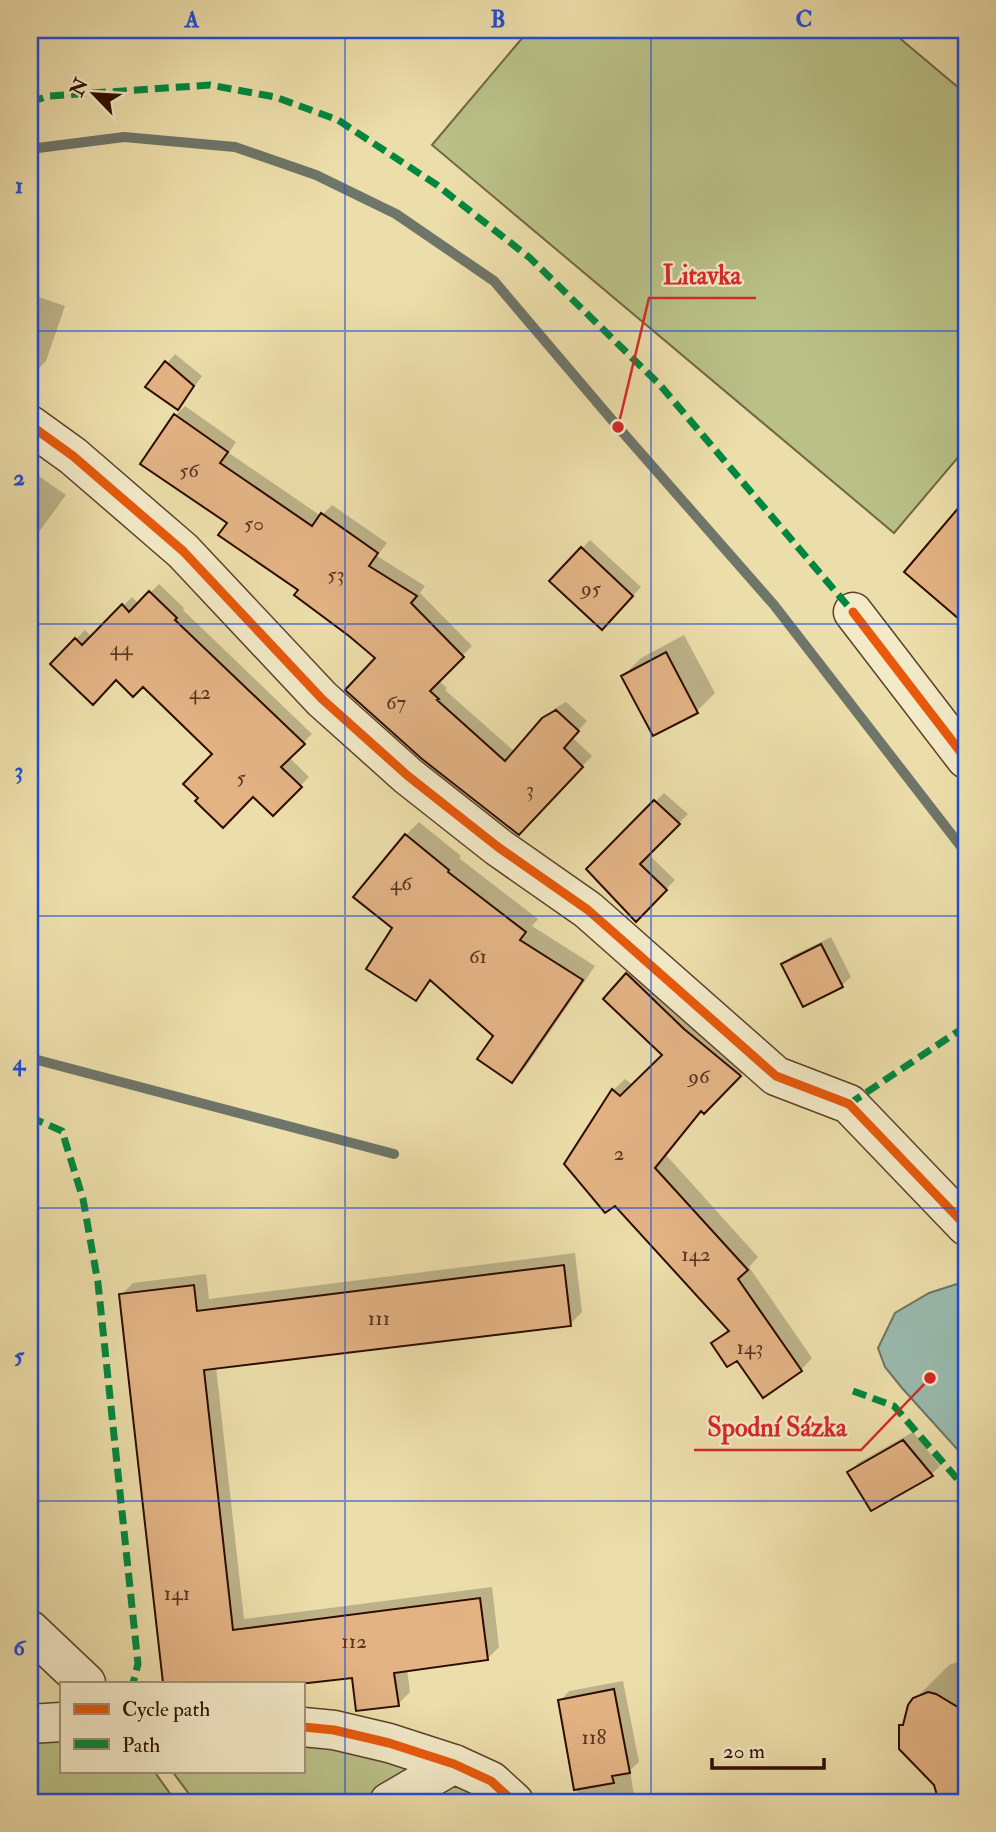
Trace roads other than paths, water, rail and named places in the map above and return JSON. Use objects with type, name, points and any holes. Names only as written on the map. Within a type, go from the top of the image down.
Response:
[{"type":"street","points":[[30,425],[73,456],[183,551],[322,699],[408,776],[498,847],[588,910],[776,1076],[849,1104],[966,1226]]},
{"type":"street","points":[[853,612],[966,759]]},
{"type":"street","points":[[30,1630],[85,1682]]},
{"type":"street","points":[[30,1724],[60,1721]]},
{"type":"street","points":[[304,1727],[334,1730],[389,1743],[454,1764],[491,1781],[514,1802]]},
{"type":"street","points":[[389,1802],[454,1764]]},
{"type":"water","points":[[966,1283],[966,1459],[885,1367],[878,1348],[895,1313],[929,1293]]},
{"type":"waterway","points":[[30,149],[124,137],[235,147],[316,175],[396,214],[494,281],[774,605],[966,853]]},
{"type":"waterway","points":[[30,1058],[394,1154]]},
{"type":"place","name":"Litavka","points":[[618,427]]},
{"type":"place","name":"Spodní Sázka","points":[[930,1378]]}]
